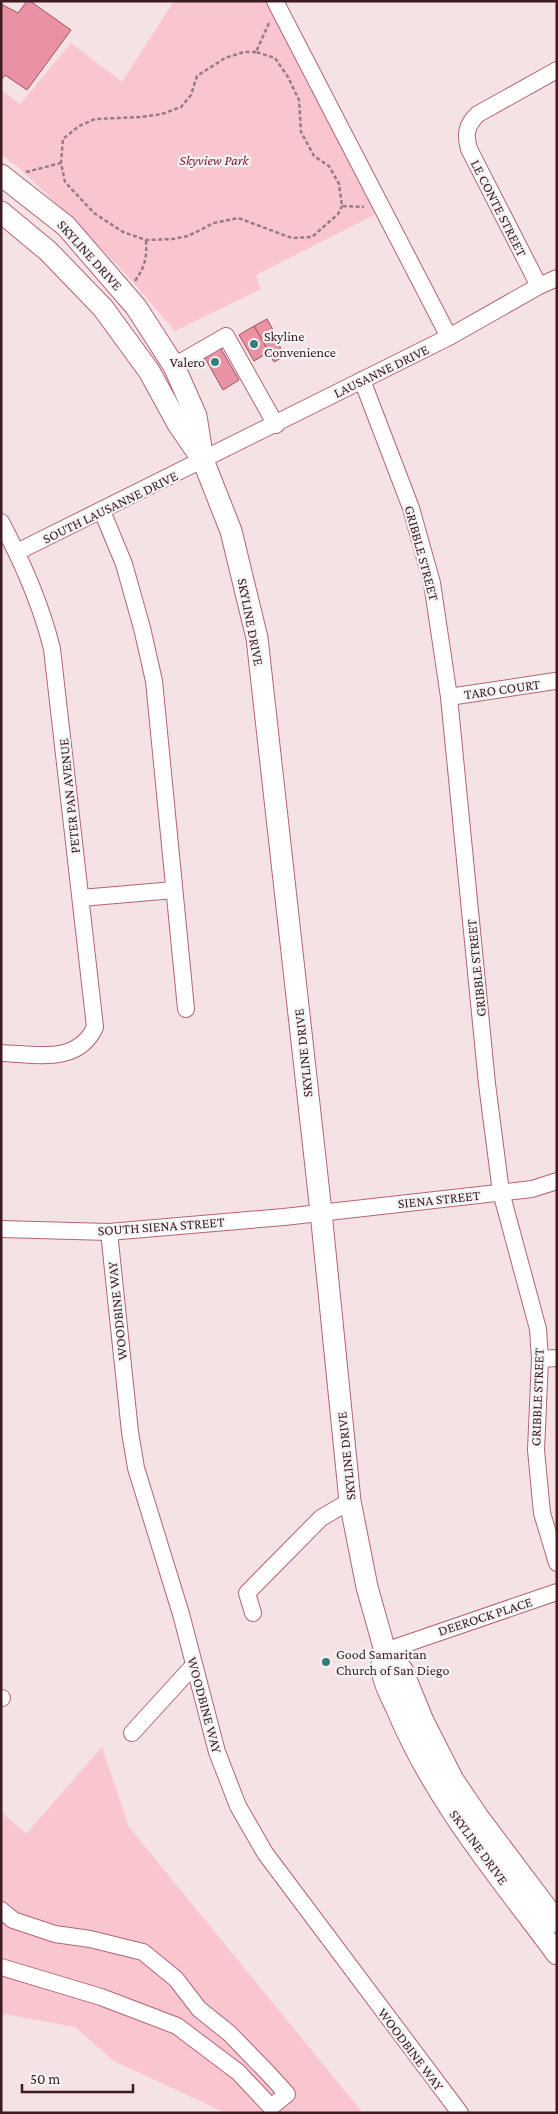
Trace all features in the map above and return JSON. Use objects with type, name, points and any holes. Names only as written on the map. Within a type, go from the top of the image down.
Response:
[{"type":"main road","name":"SKYLINE DRIVE","points":[[1,175],[66,226],[136,307],[174,366],[196,416],[203,460],[231,532],[257,638],[321,1212],[350,1501],[367,1587],[385,1650],[402,1670],[423,1721],[454,1780],[478,1817],[557,1922]]},
{"type":"main road","name":"SKYLINE DRIVE","points":[[1,212],[48,251],[103,308],[149,371],[178,424],[203,460]]},
{"type":"main road","name":"SKYLINE DRIVE","points":[[385,1650],[382,1667],[386,1684],[423,1764],[464,1829],[557,1954]]},
{"type":"street","points":[[278,7],[449,338]]},
{"type":"street","name":"LE CONTE STREET","points":[[539,286],[466,138],[467,129],[478,114],[557,70]]},
{"type":"street","name":"LAUSANNE DRIVE","points":[[203,460],[449,338],[539,286],[557,278]]},
{"type":"street","points":[[174,366],[226,336],[276,425]]},
{"type":"street","name":"GRIBBLE STREET","points":[[362,380],[420,535],[432,583],[449,697],[487,1084],[501,1192],[538,1330],[549,1359],[536,1450],[542,1513],[557,1563]]},
{"type":"street","name":"SOUTH LAUSANNE DRIVE","points":[[17,552],[203,460]]},
{"type":"street","points":[[102,511],[124,564],[142,628],[154,681],[186,1010]]},
{"type":"street","name":"PETER PAN AVENUE","points":[[1,522],[17,552],[41,606],[52,649],[95,1027],[90,1038],[71,1052],[53,1055],[1,1053]]},
{"type":"street","name":"TARO COURT","points":[[449,697],[554,681]]},
{"type":"street","points":[[81,898],[174,890]]},
{"type":"street","name":"SIENA STREET","points":[[321,1212],[532,1189],[557,1181]]},
{"type":"street","name":"SOUTH SIENA STREET","points":[[1,1229],[109,1232],[321,1212]]},
{"type":"street","name":"WOODBINE WAY","points":[[109,1232],[130,1432],[136,1468],[178,1606],[216,1752],[229,1785],[251,1830],[292,1890],[460,2113]]},
{"type":"street","points":[[253,1613],[247,1593],[321,1518],[350,1501]]},
{"type":"street","name":"DEEROCK PLACE","points":[[385,1650],[557,1592]]},
{"type":"street","points":[[132,1733],[194,1665]]},
{"type":"street","points":[[1,1910],[13,1920],[55,1934],[90,1939],[143,1952],[176,1979],[199,2009],[229,2033],[287,2094],[271,2107],[238,2072],[177,2026],[101,1996],[1,1966]]},
{"type":"path","points":[[256,52],[278,7]]},
{"type":"path","points":[[244,52],[256,52],[275,58],[288,76],[298,100],[301,132],[314,156],[329,166],[339,184],[342,206],[338,214],[312,237],[292,238],[238,218],[214,223],[188,236],[173,239],[146,240],[123,232],[94,212],[66,182],[60,163],[63,139],[79,126],[95,119],[141,117],[162,114],[181,107],[191,95],[197,76],[225,58],[244,52]]},
{"type":"path","points":[[26,172],[60,163]]},
{"type":"path","points":[[342,206],[363,208],[378,201]]},
{"type":"path","points":[[134,281],[142,270],[147,255],[146,240]]},
{"type":"green space","name":"Skyview Park","points":[[174,1],[268,1],[378,213],[256,275],[261,289],[175,331],[125,273],[51,198],[17,166],[1,155],[1,90],[20,104],[71,43],[122,82]]},
{"type":"green space","points":[[102,1747],[129,1827],[363,2113],[226,2113],[114,2061],[75,2027],[5,2014],[1,2018],[1,1811],[26,1834]]},
{"type":"building","points":[[27,1],[30,1],[71,30],[27,90],[5,75],[1,80],[1,4],[18,13]]},
{"type":"building","points":[[267,319],[285,356],[274,362],[254,326]]},
{"type":"building","name":"Skyline Convenience","points":[[254,326],[269,352],[254,361],[239,335]]},
{"type":"building","points":[[213,335],[239,380],[223,390],[197,344]]},
{"type":"place","name":"Skyline Convenience","points":[[254,344]]},
{"type":"place","name":"Valero","points":[[215,362]]},
{"type":"place","name":"Good Samaritan Church of San Diego","points":[[326,1662]]}]
